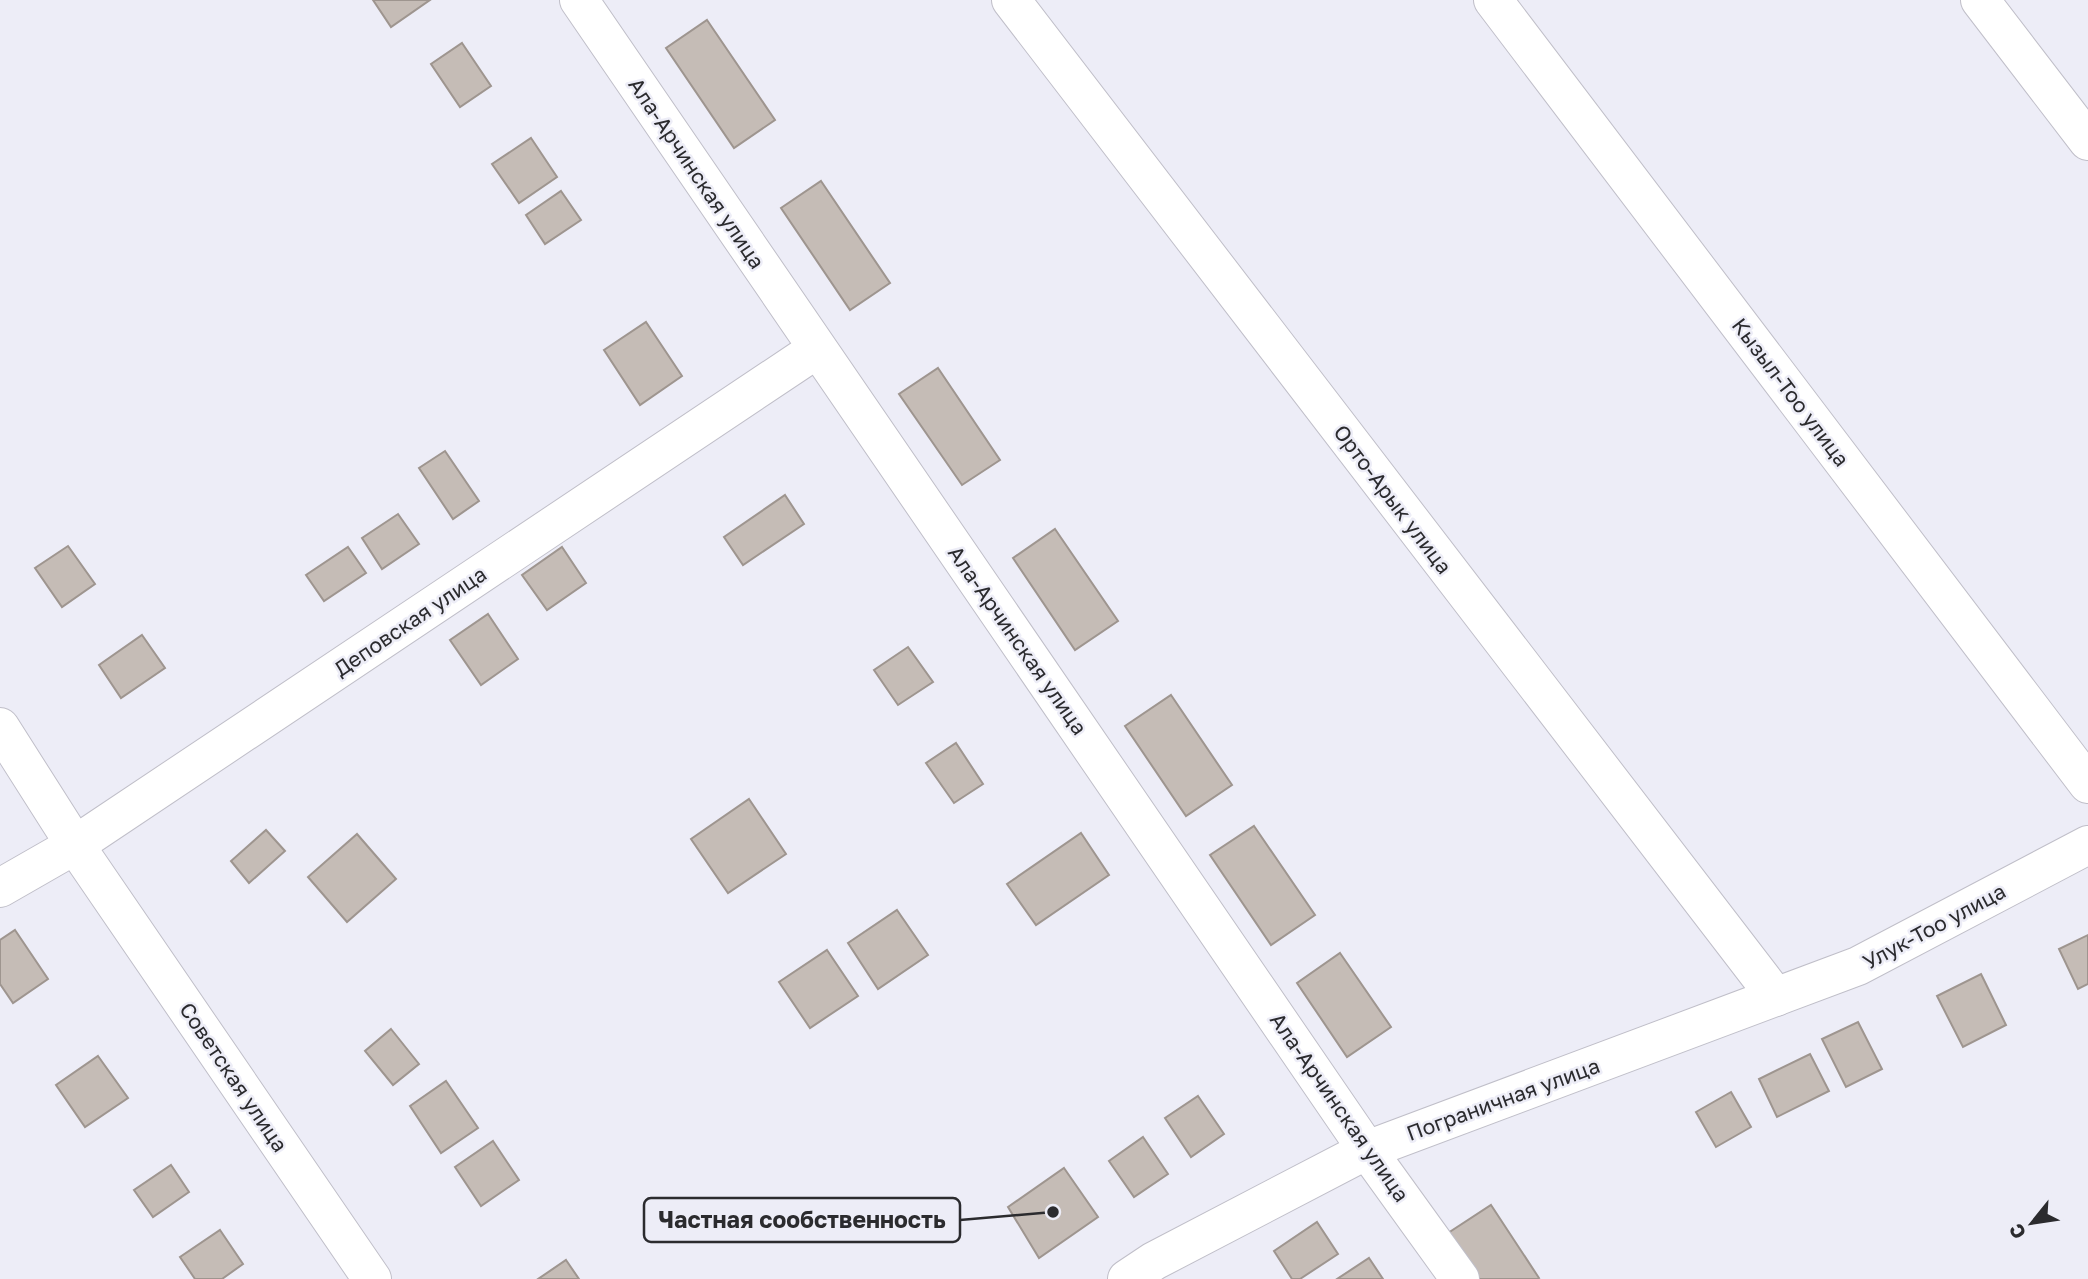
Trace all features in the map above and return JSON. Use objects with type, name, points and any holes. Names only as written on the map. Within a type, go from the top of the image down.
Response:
[{"type":"street","name":"Ала-Арчинская улица","points":[[579,0],[1367,1150],[1460,1279]]},
{"type":"street","name":"Орто-Арык улица","points":[[1011,0],[1776,997]]},
{"type":"street","name":"Кызыл-Тоо улица","points":[[1493,0],[2088,784]]},
{"type":"street","points":[[1980,0],[2088,141]]},
{"type":"street","name":"Деповская улица","points":[[0,888],[86,860],[817,349]]},
{"type":"street","name":"Советская улица","points":[[0,727],[86,860],[372,1279]]},
{"type":"street","name":"Улук-Тоо улица","points":[[1776,997],[1858,966],[2088,845]]},
{"type":"street","name":"Пограничная улица","points":[[1127,1279],[1154,1261],[1367,1150],[1776,997]]},
{"type":"building","points":[[373,0],[430,0],[391,27]]},
{"type":"building","points":[[707,20],[775,120],[734,148],[666,48]]},
{"type":"building","points":[[462,43],[491,86],[460,107],[431,64]]},
{"type":"building","points":[[531,138],[557,177],[519,203],[492,164]]},
{"type":"building","points":[[821,181],[890,283],[850,310],[781,208]]},
{"type":"building","points":[[561,191],[581,220],[545,244],[526,215]]},
{"type":"building","points":[[646,322],[682,376],[640,405],[604,350]]},
{"type":"building","points":[[938,368],[1000,460],[962,485],[899,394]]},
{"type":"building","points":[[445,451],[479,501],[453,519],[419,468]]},
{"type":"building","points":[[785,495],[804,524],[743,565],[724,537]]},
{"type":"building","points":[[398,514],[419,544],[382,569],[362,538]]},
{"type":"building","points":[[1055,529],[1118,621],[1075,650],[1013,558]]},
{"type":"building","points":[[68,546],[95,584],[62,607],[35,568]]},
{"type":"building","points":[[348,547],[366,573],[324,601],[306,575]]},
{"type":"building","points":[[562,547],[586,583],[547,610],[522,575]]},
{"type":"building","points":[[488,614],[518,659],[481,685],[450,640]]},
{"type":"building","points":[[142,635],[165,668],[121,698],[99,665]]},
{"type":"building","points":[[908,647],[933,682],[898,705],[874,670]]},
{"type":"building","points":[[1171,695],[1232,785],[1186,816],[1125,726]]},
{"type":"building","points":[[956,743],[983,784],[954,803],[926,763]]},
{"type":"building","points":[[749,799],[786,854],[728,893],[691,839]]},
{"type":"building","points":[[1254,826],[1315,915],[1271,945],[1210,855]]},
{"type":"building","points":[[266,830],[285,851],[249,883],[231,861]]},
{"type":"building","points":[[1081,833],[1109,875],[1036,925],[1007,884]]},
{"type":"building","points":[[357,834],[396,879],[347,922],[308,877]]},
{"type":"building","points":[[897,910],[928,955],[878,989],[848,943]]},
{"type":"building","points":[[15,930],[48,979],[13,1003],[0,984],[0,940]]},
{"type":"building","points":[[2088,935],[2088,984],[2078,989],[2059,949]]},
{"type":"building","points":[[827,950],[858,996],[810,1028],[779,982]]},
{"type":"building","points":[[1340,953],[1391,1027],[1347,1057],[1297,983]]},
{"type":"building","points":[[1981,974],[2006,1025],[1963,1047],[1937,996]]},
{"type":"building","points":[[1858,1022],[1882,1069],[1846,1087],[1822,1039]]},
{"type":"building","points":[[391,1029],[419,1064],[393,1085],[365,1051]]},
{"type":"building","points":[[1810,1054],[1829,1091],[1777,1117],[1759,1079]]},
{"type":"building","points":[[98,1056],[128,1098],[85,1127],[56,1085]]},
{"type":"building","points":[[446,1081],[478,1128],[441,1153],[410,1106]]},
{"type":"building","points":[[1731,1092],[1751,1127],[1716,1147],[1696,1112]]},
{"type":"building","points":[[1198,1096],[1224,1134],[1191,1157],[1165,1118]]},
{"type":"building","points":[[1143,1137],[1168,1174],[1134,1197],[1109,1161]]},
{"type":"building","points":[[493,1141],[519,1180],[481,1206],[455,1167]]},
{"type":"building","points":[[171,1165],[189,1192],[153,1217],[134,1190]]},
{"type":"building","points":[[1064,1168],[1098,1217],[1039,1258],[1008,1207]]},
{"type":"building","points":[[1491,1205],[1539,1278],[1474,1279],[1445,1235]]},
{"type":"building","points":[[1317,1222],[1338,1254],[1300,1279],[1292,1279],[1274,1251]]},
{"type":"building","points":[[220,1230],[243,1264],[222,1279],[195,1279],[180,1257]]},
{"type":"building","points":[[1369,1258],[1383,1279],[1337,1279]]},
{"type":"building","points":[[566,1260],[579,1279],[538,1279]]},
{"type":"place","name":"Частная сообственность","points":[[1053,1212]]}]
